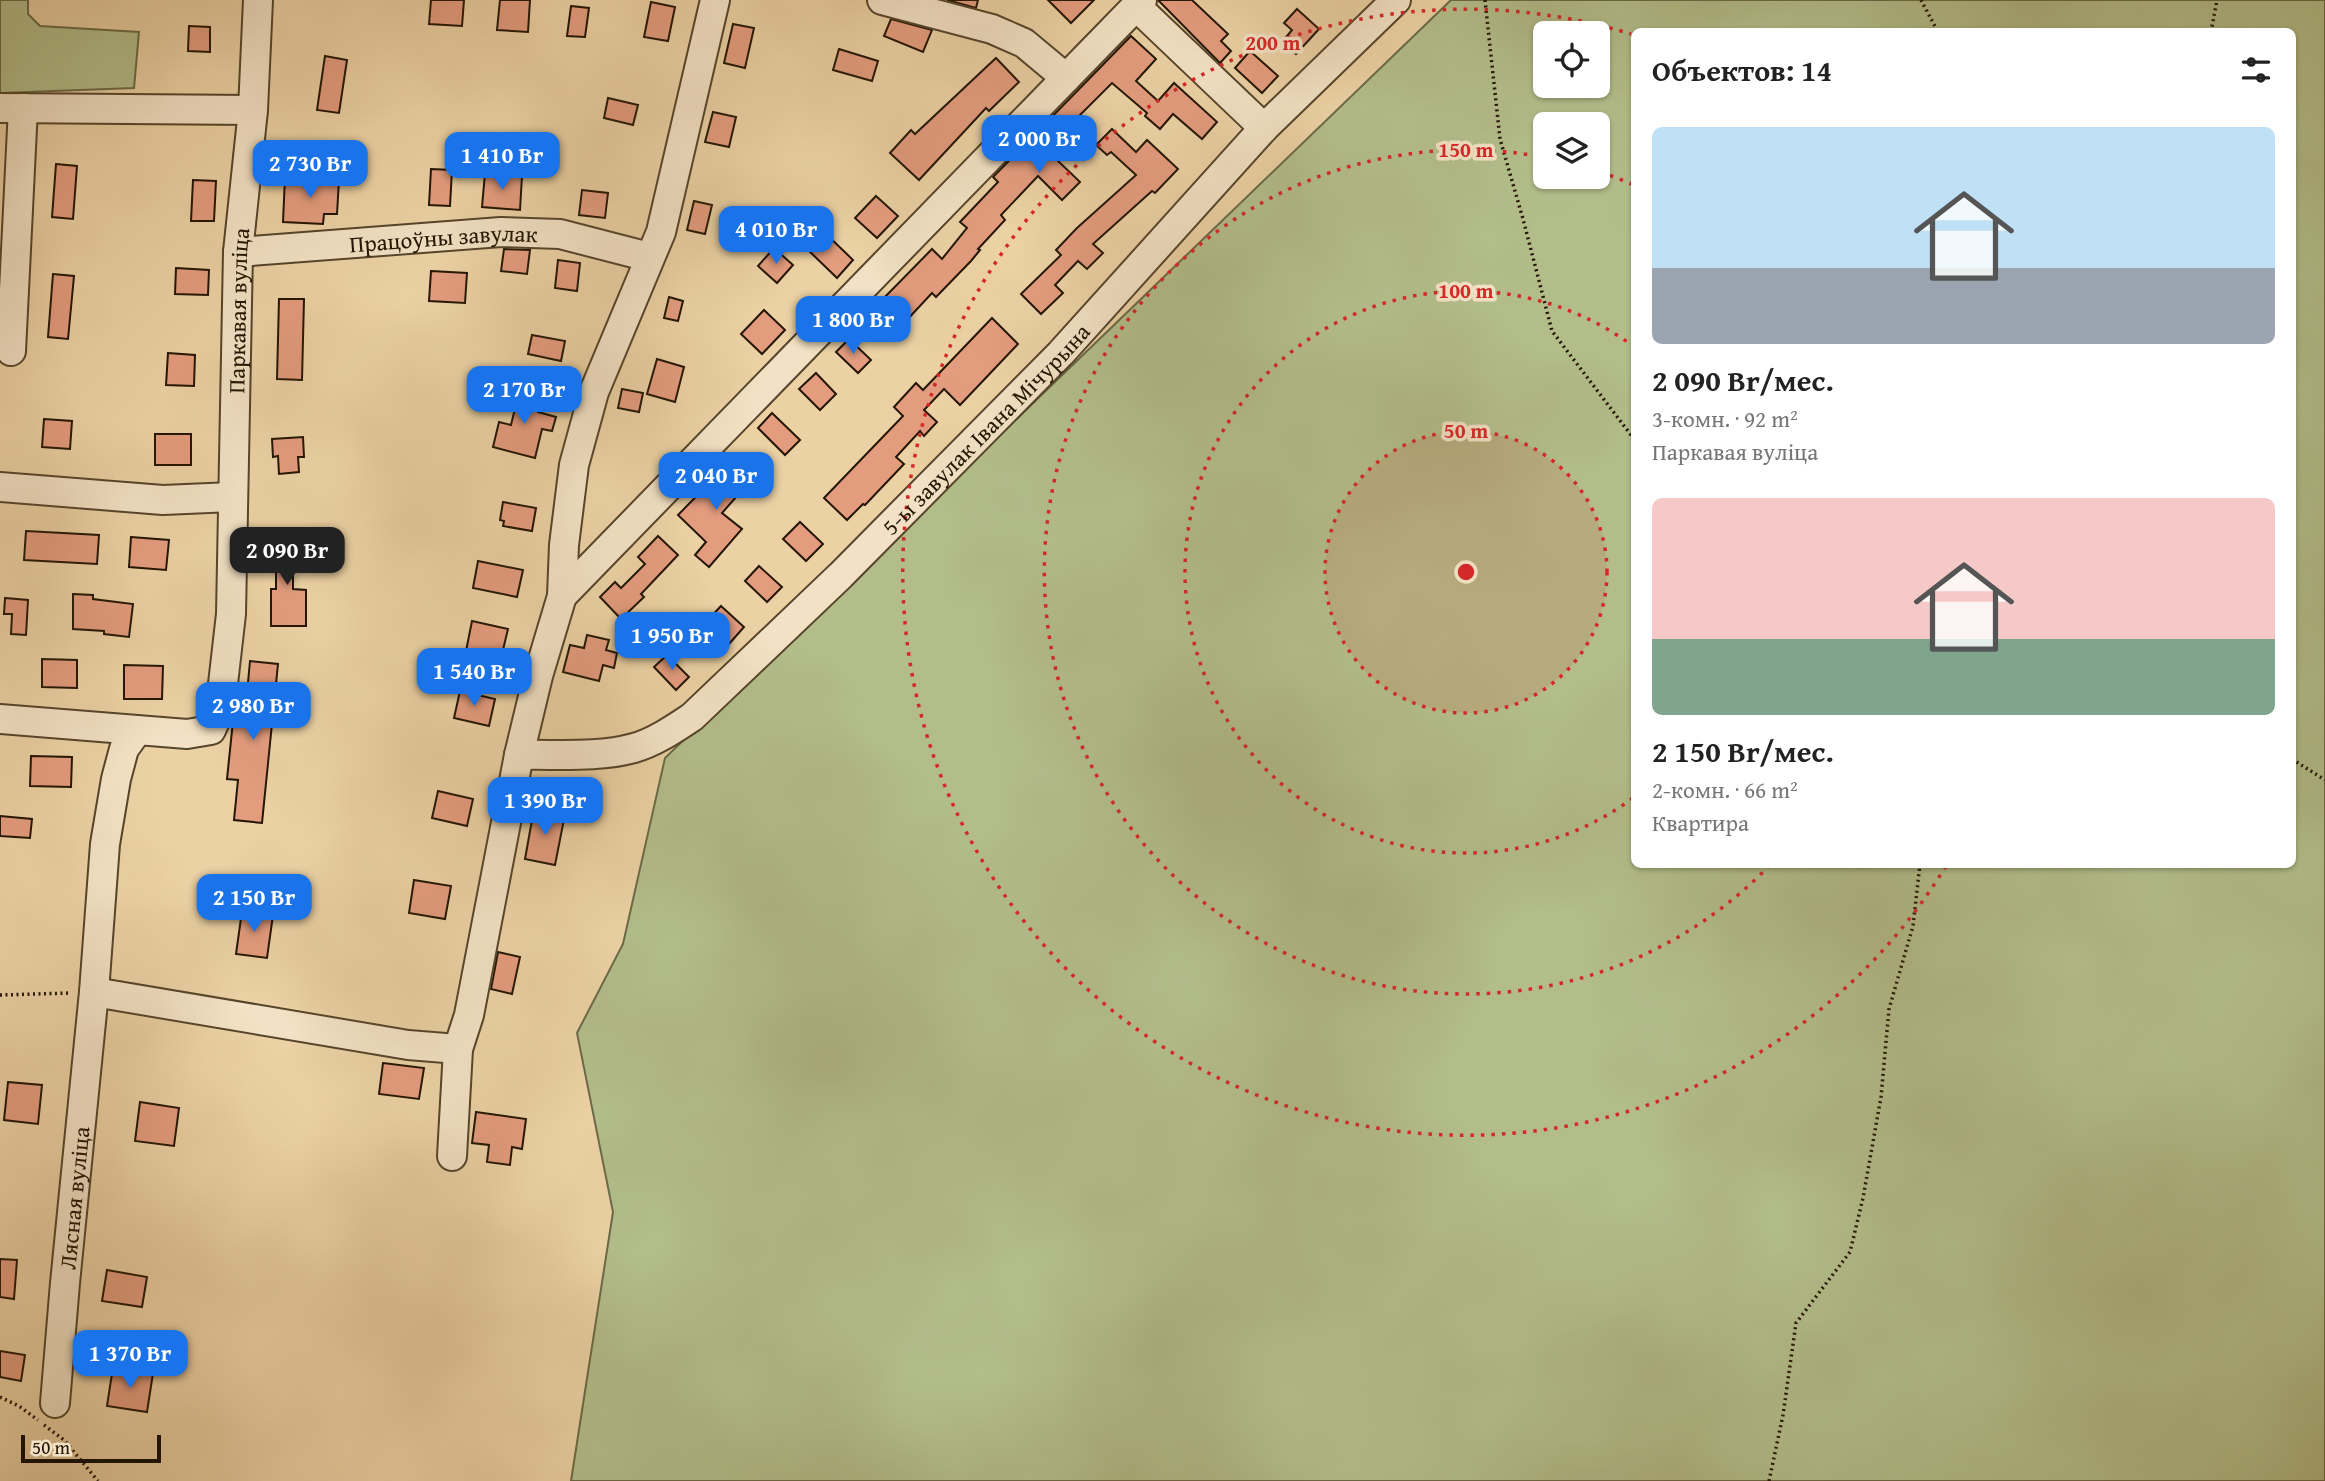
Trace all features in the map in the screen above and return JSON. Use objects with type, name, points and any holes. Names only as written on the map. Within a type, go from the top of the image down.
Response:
[{"type":"street","name":"Паркавая вуліца","points":[[137,731],[187,734],[211,730],[220,710],[231,614],[238,252],[253,110],[258,0]]},
{"type":"street","points":[[452,1156],[458,1049],[468,1015],[519,755],[538,676],[562,596],[564,545],[574,465],[594,392],[661,232],[715,0]]},
{"type":"street","points":[[882,0],[992,29],[1024,43],[1066,78]]},
{"type":"street","name":"5-ы завулак Івана Мічурына","points":[[519,755],[598,754],[634,748],[692,718],[841,575],[1061,353],[1264,128],[1395,0]]},
{"type":"street","points":[[562,596],[1139,3],[1264,128]]},
{"type":"street","points":[[11,351],[12,108],[253,110]]},
{"type":"street","name":"Працоўны завулак","points":[[238,252],[501,232],[560,234],[649,257]]},
{"type":"street","points":[[0,487],[163,500],[233,497]]},
{"type":"street","points":[[564,545],[595,563]]},
{"type":"street","points":[[0,719],[137,731]]},
{"type":"street","name":"Лясная вуліца","points":[[55,1403],[94,992],[105,844],[124,749],[137,731]]},
{"type":"street","points":[[94,992],[408,1045],[458,1049]]},
{"type":"path","points":[[1485,0],[1500,139],[1552,331],[1631,435]]},
{"type":"path","points":[[1921,0],[1936,28]]},
{"type":"path","points":[[2212,28],[2217,0]]},
{"type":"path","points":[[2296,762],[2325,780]]},
{"type":"path","points":[[1769,1481],[1783,1415],[1796,1323],[1850,1252],[1881,1097],[1889,1009],[1913,926],[1920,868]]},
{"type":"path","points":[[0,995],[94,992]]},
{"type":"path","points":[[0,1397],[19,1406],[64,1440],[98,1481]]},
{"type":"green space","points":[[0,0],[28,0],[28,14],[40,26],[139,32],[134,88],[0,93]]},
{"type":"green space","points":[[1451,0],[2325,0],[2325,1481],[571,1481],[613,1212],[577,1033],[623,944],[665,758]]},
{"type":"building","points":[[431,0],[464,0],[462,26],[429,24]]},
{"type":"building","points":[[500,0],[530,0],[528,32],[497,30]]},
{"type":"building","points":[[947,0],[978,0],[976,8]]},
{"type":"building","points":[[1048,0],[1094,0],[1071,23]]},
{"type":"building","points":[[1158,0],[1192,0],[1228,34],[1221,41],[1231,51],[1220,63]]},
{"type":"building","points":[[651,2],[675,7],[668,41],[644,37]]},
{"type":"building","points":[[571,6],[589,8],[585,37],[567,36]]},
{"type":"building","points":[[1297,9],[1319,29],[1296,54],[1282,42],[1292,30],[1284,23]]},
{"type":"building","points":[[891,19],[932,30],[923,52],[884,36]]},
{"type":"building","points":[[733,24],[754,28],[745,68],[724,63]]},
{"type":"building","points":[[189,26],[210,27],[210,52],[188,51]]},
{"type":"building","points":[[1131,36],[1156,59],[1136,81],[1158,101],[1174,83],[1217,122],[1202,139],[1173,114],[1160,129],[1145,116],[1147,113],[1112,83],[1077,118],[1088,128],[1056,159],[1080,182],[1062,200],[1038,176],[1001,215],[1005,220],[978,249],[980,250],[971,261],[936,297],[932,293],[892,336],[872,317],[881,307],[878,304],[932,249],[942,259],[967,228],[960,222],[998,182],[993,177]]},
{"type":"building","points":[[839,49],[878,61],[872,81],[833,70]]},
{"type":"building","points":[[1250,51],[1278,76],[1262,93],[1235,68]]},
{"type":"building","points":[[325,56],[347,60],[339,113],[317,110]]},
{"type":"building","points":[[996,58],[1019,82],[989,111],[986,108],[919,180],[890,153],[911,130],[915,134]]},
{"type":"building","points":[[608,98],[638,105],[633,125],[604,118]]},
{"type":"building","points":[[713,112],[736,117],[729,147],[705,142]]},
{"type":"building","points":[[1112,129],[1136,152],[1147,140],[1178,169],[1155,193],[1152,191],[1093,244],[1103,253],[1087,269],[1078,261],[1055,285],[1063,293],[1041,314],[1021,294],[1061,255],[1056,250],[1077,228],[1136,175],[1111,152],[1107,155],[1096,145]]},
{"type":"building","points":[[56,164],[77,166],[73,219],[52,217]]},
{"type":"building","points":[[431,169],[452,170],[450,206],[429,205]]},
{"type":"building","points":[[485,173],[522,176],[520,210],[482,207]]},
{"type":"building","points":[[285,177],[339,180],[337,214],[324,214],[323,224],[283,222]]},
{"type":"building","points":[[193,180],[216,181],[214,221],[191,221]]},
{"type":"building","points":[[582,190],[608,193],[605,218],[579,215]]},
{"type":"building","points":[[876,196],[898,216],[877,238],[855,218]]},
{"type":"building","points":[[694,201],[712,205],[705,234],[687,230]]},
{"type":"building","points":[[823,231],[853,260],[837,278],[806,248]]},
{"type":"building","points":[[774,248],[793,265],[777,283],[758,266]]},
{"type":"building","points":[[504,249],[530,250],[527,274],[501,271]]},
{"type":"building","points":[[558,260],[580,263],[577,291],[555,288]]},
{"type":"building","points":[[176,268],[209,270],[208,295],[175,294]]},
{"type":"building","points":[[431,271],[467,273],[465,303],[429,301]]},
{"type":"building","points":[[53,274],[74,276],[68,339],[48,337]]},
{"type":"building","points":[[669,297],[683,301],[678,321],[664,318]]},
{"type":"building","points":[[279,299],[304,299],[302,380],[277,379]]},
{"type":"building","points":[[764,310],[785,330],[762,354],[741,334]]},
{"type":"building","points":[[992,318],[1018,344],[960,405],[944,389],[924,410],[937,422],[924,436],[920,431],[896,457],[904,464],[847,520],[824,498],[903,416],[894,407],[916,383],[923,390]]},
{"type":"building","points":[[532,335],[565,341],[561,361],[528,354]]},
{"type":"building","points":[[849,339],[871,360],[858,373],[836,352]]},
{"type":"building","points":[[168,353],[195,355],[194,386],[166,385]]},
{"type":"building","points":[[657,359],[684,367],[675,402],[647,394]]},
{"type":"building","points":[[816,373],[836,394],[820,410],[799,389]]},
{"type":"building","points":[[520,388],[543,393],[538,412],[556,417],[552,431],[542,429],[535,458],[493,447],[499,422],[511,425]]},
{"type":"building","points":[[622,389],[643,393],[639,412],[618,408]]},
{"type":"building","points":[[772,413],[800,440],[785,455],[758,428]]},
{"type":"building","points":[[44,419],[72,421],[70,449],[42,447]]},
{"type":"building","points":[[155,434],[191,434],[191,465],[155,465]]},
{"type":"building","points":[[303,437],[304,457],[298,457],[299,472],[279,474],[278,456],[273,457],[272,439]]},
{"type":"building","points":[[732,460],[752,479],[722,513],[742,529],[709,567],[695,555],[706,542],[678,515]]},
{"type":"building","points":[[503,502],[536,508],[532,531],[503,526],[504,521],[500,520]]},
{"type":"building","points":[[800,522],[823,544],[806,561],[783,539]]},
{"type":"building","points":[[26,531],[99,535],[97,564],[24,560]]},
{"type":"building","points":[[276,532],[293,532],[293,589],[306,590],[306,626],[271,626],[271,589],[276,589]]},
{"type":"building","points":[[658,536],[678,555],[641,594],[644,597],[621,619],[600,597],[615,582],[621,588],[645,564],[638,557]]},
{"type":"building","points":[[131,537],[169,540],[166,570],[129,567]]},
{"type":"building","points":[[478,561],[523,570],[517,597],[473,588]]},
{"type":"building","points":[[759,566],[782,587],[767,602],[745,581]]},
{"type":"building","points":[[73,594],[93,595],[93,599],[133,604],[129,637],[104,634],[104,631],[73,629]]},
{"type":"building","points":[[5,598],[28,600],[26,635],[11,634],[12,614],[4,614]]},
{"type":"building","points":[[721,606],[744,627],[729,644],[705,623]]},
{"type":"building","points":[[472,621],[508,629],[501,658],[466,651]]},
{"type":"building","points":[[587,635],[609,640],[606,650],[617,653],[614,668],[603,665],[599,681],[563,672],[570,645],[584,648]]},
{"type":"building","points":[[667,655],[689,677],[676,690],[654,667]]},
{"type":"building","points":[[42,659],[77,660],[77,688],[42,687]]},
{"type":"building","points":[[250,661],[278,664],[262,823],[234,820],[238,780],[227,779],[233,721],[238,703],[246,704]]},
{"type":"building","points":[[124,665],[163,666],[162,699],[124,699]]},
{"type":"building","points":[[460,691],[495,699],[489,726],[454,718]]},
{"type":"building","points":[[31,756],[72,757],[71,787],[30,786]]},
{"type":"building","points":[[438,791],[473,799],[467,826],[432,818]]},
{"type":"building","points":[[534,809],[565,814],[555,865],[525,859]]},
{"type":"building","points":[[0,816],[32,819],[30,838],[0,836]]},
{"type":"building","points":[[414,880],[451,886],[445,919],[409,913]]},
{"type":"building","points":[[242,911],[273,915],[267,958],[236,954]]},
{"type":"building","points":[[498,952],[520,957],[512,994],[491,989]]},
{"type":"building","points":[[383,1063],[424,1068],[419,1099],[379,1094]]},
{"type":"building","points":[[8,1082],[42,1085],[38,1124],[4,1120]]},
{"type":"building","points":[[140,1102],[179,1108],[174,1146],[135,1141]]},
{"type":"building","points":[[476,1112],[526,1119],[522,1149],[512,1147],[510,1165],[487,1162],[489,1145],[472,1143]]},
{"type":"building","points":[[0,1259],[17,1260],[14,1299],[0,1297]]},
{"type":"building","points":[[107,1270],[147,1277],[142,1307],[102,1301]]},
{"type":"building","points":[[0,1351],[25,1355],[21,1381],[0,1377]]},
{"type":"building","points":[[113,1367],[153,1373],[147,1412],[107,1406]]}]
